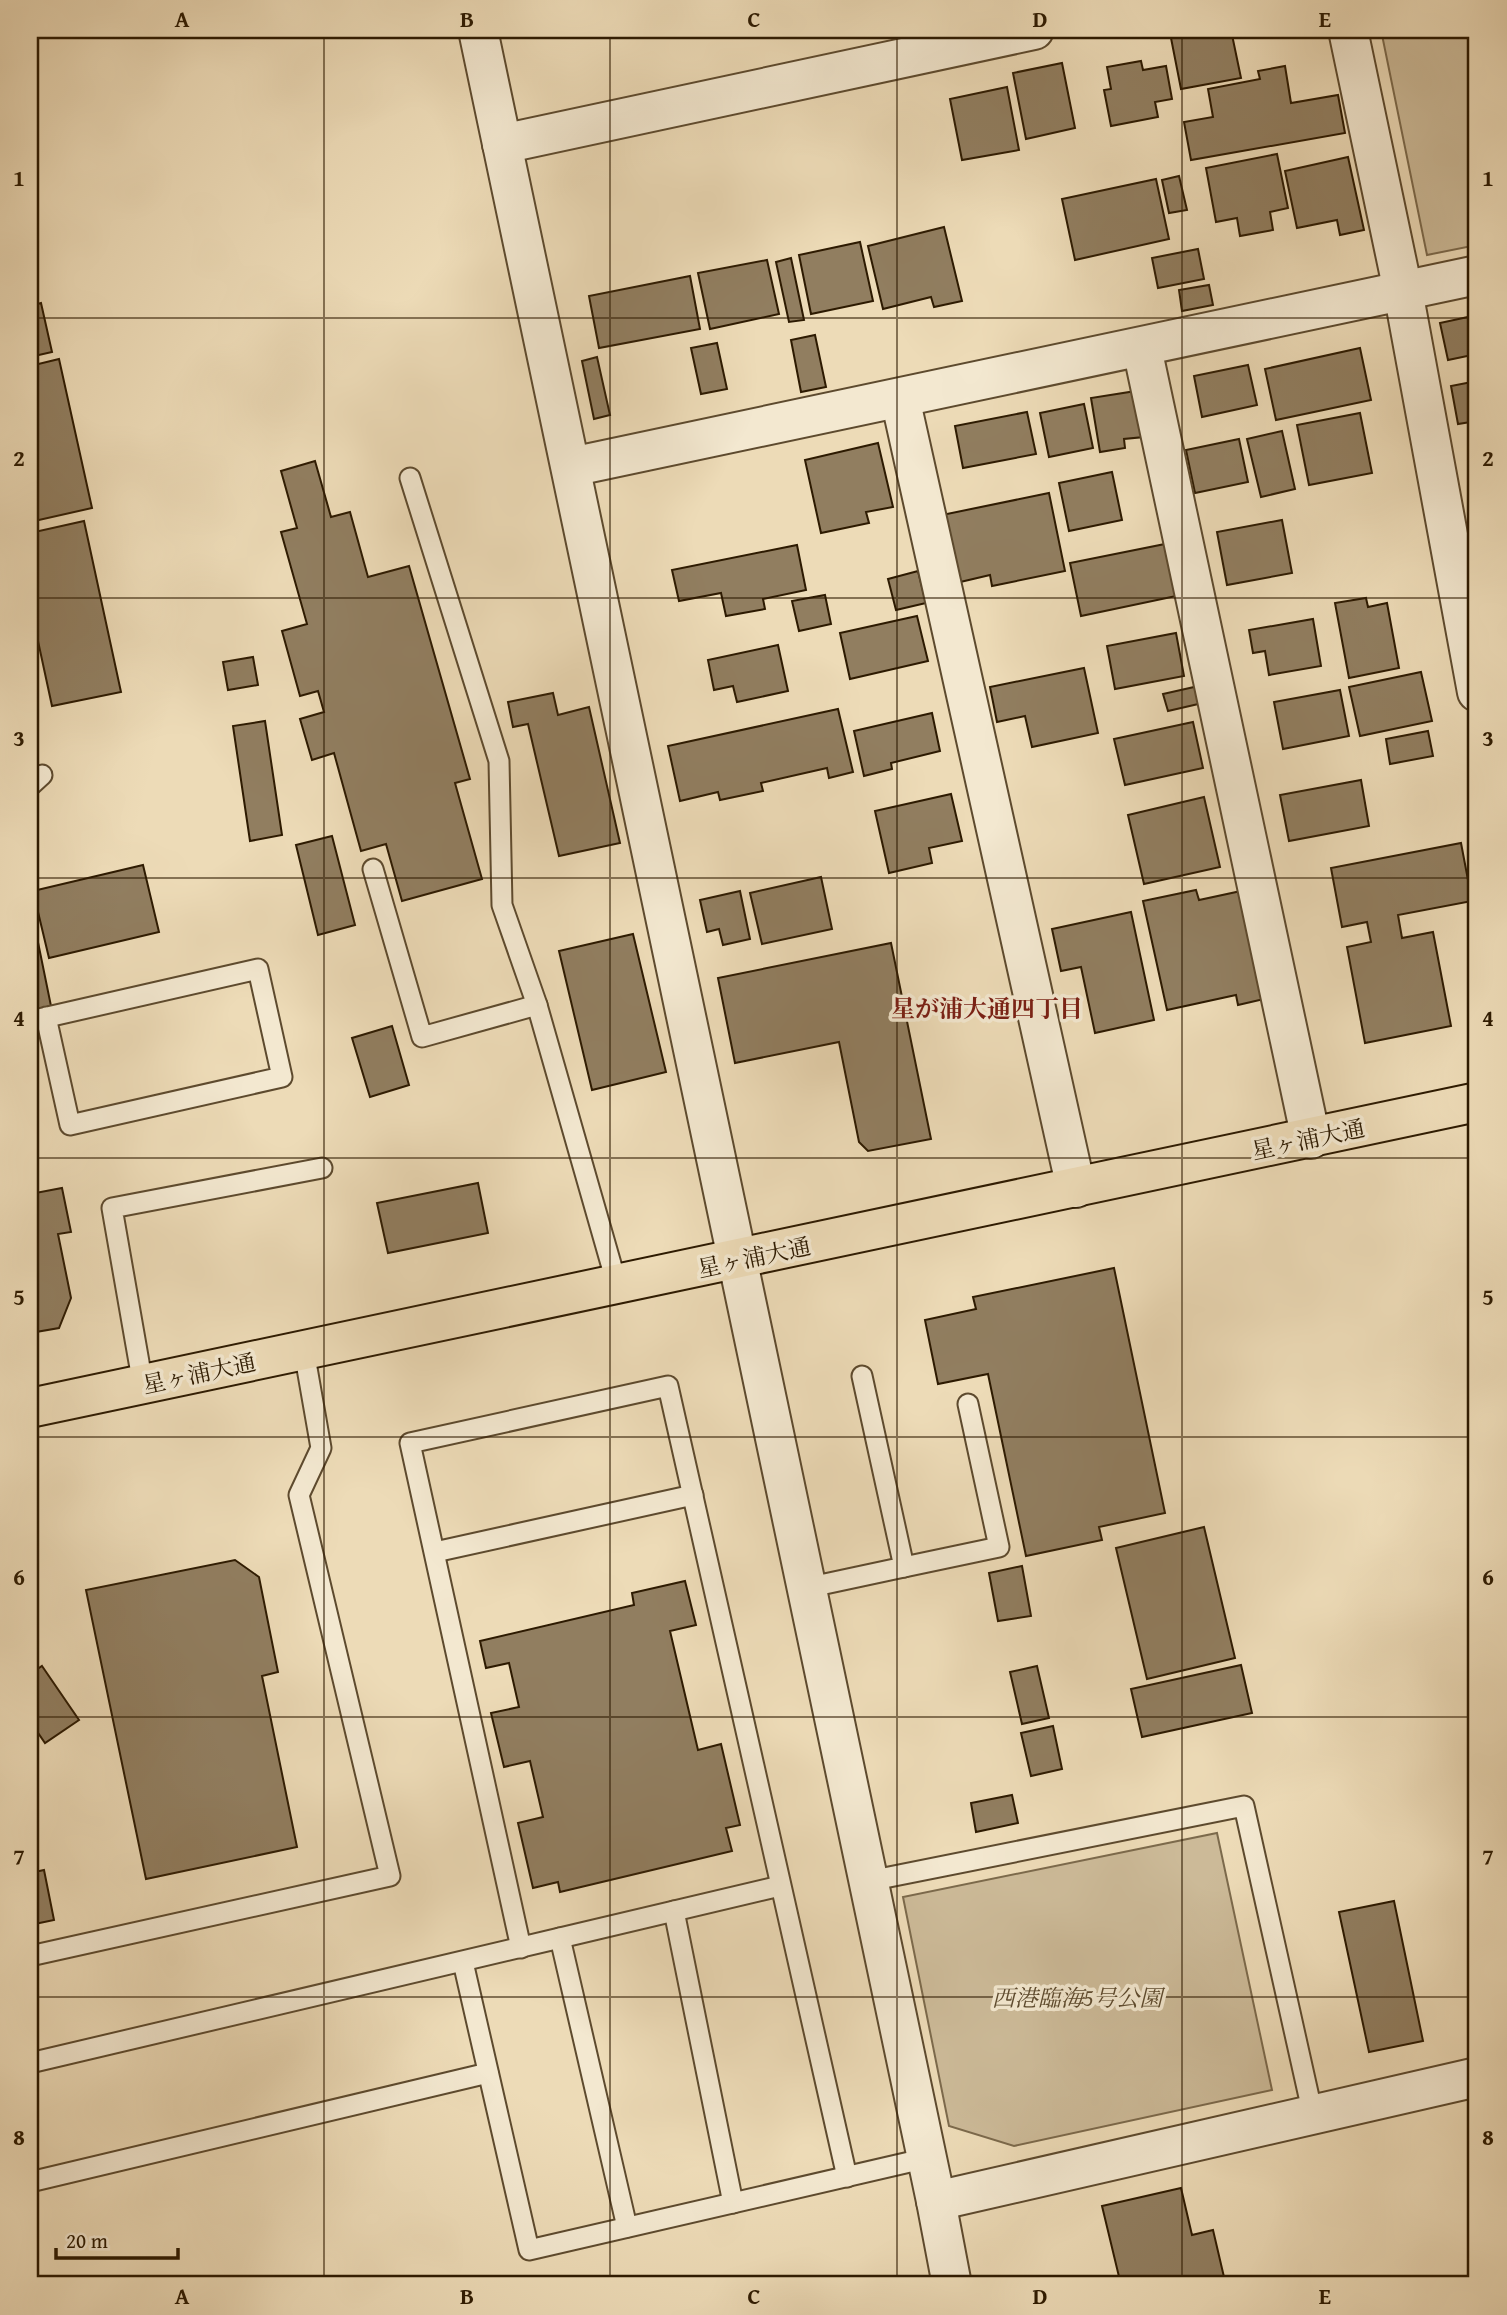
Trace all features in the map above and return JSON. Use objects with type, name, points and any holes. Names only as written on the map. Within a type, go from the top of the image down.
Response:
[{"type":"highway","name":"星ヶ浦大通","points":[[30,1408],[1477,1102]]},
{"type":"street","points":[[478,30],[952,2285]]},
{"type":"street","points":[[502,144],[1034,30]]},
{"type":"street","points":[[1348,30],[1403,291],[1477,692]]},
{"type":"street","points":[[570,467],[1477,275]]},
{"type":"street","points":[[1142,348],[1311,1139]]},
{"type":"street","points":[[900,398],[1076,1188]]},
{"type":"street","points":[[936,2201],[1477,2077]]},
{"type":"lane","points":[[410,478],[499,761],[502,905],[537,1005],[617,1286]]},
{"type":"lane","points":[[373,869],[422,1037],[537,1005]]},
{"type":"lane","points":[[258,969],[282,1077],[70,1125],[38,1019],[258,969]]},
{"type":"lane","points":[[143,1385],[112,1208],[322,1168]]},
{"type":"lane","points":[[30,1956],[390,1876],[299,1495],[321,1448],[304,1351]]},
{"type":"lane","points":[[862,1376],[904,1567]]},
{"type":"lane","points":[[522,1948],[410,1443],[668,1386],[847,2177]]},
{"type":"lane","points":[[806,1588],[999,1547],[968,1404]]},
{"type":"lane","points":[[435,1552],[693,1495]]},
{"type":"lane","points":[[869,1881],[1244,1806],[1313,2115]]},
{"type":"lane","points":[[30,2063],[780,1886]]},
{"type":"lane","points":[[674,1911],[733,2203]]},
{"type":"lane","points":[[559,1938],[627,2227]]},
{"type":"lane","points":[[463,1962],[529,2250],[927,2158]]},
{"type":"lane","points":[[30,2182],[488,2073]]},
{"type":"green space","points":[[1381,30],[1477,30],[1477,245],[1427,255]]},
{"type":"green space","name":"西港臨海5号公園","points":[[1217,1833],[1272,2090],[1014,2146],[949,2126],[903,1897]]},
{"type":"building","points":[[1214,30],[1231,30],[1241,78],[1181,89],[1171,38]]},
{"type":"building","points":[[1141,61],[1143,70],[1166,66],[1172,99],[1155,102],[1158,117],[1111,126],[1104,90],[1111,89],[1107,67]]},
{"type":"building","points":[[1062,63],[1075,128],[1026,139],[1013,73]]},
{"type":"building","points":[[1285,66],[1291,103],[1338,95],[1345,133],[1191,160],[1184,122],[1213,117],[1208,89],[1260,79],[1258,71]]},
{"type":"building","points":[[1007,87],[1019,150],[962,160],[950,99]]},
{"type":"building","points":[[1277,154],[1288,208],[1270,212],[1273,230],[1240,236],[1237,218],[1216,222],[1206,168]]},
{"type":"building","points":[[1348,157],[1364,230],[1340,235],[1337,220],[1297,228],[1285,171]]},
{"type":"building","points":[[1179,176],[1187,210],[1169,213],[1162,180]]},
{"type":"building","points":[[1156,179],[1169,239],[1075,260],[1062,199]]},
{"type":"building","points":[[944,227],[962,301],[934,307],[931,297],[883,309],[868,246]]},
{"type":"building","points":[[860,242],[873,301],[811,314],[799,255]]},
{"type":"building","points":[[1198,249],[1204,279],[1158,288],[1152,258]]},
{"type":"building","points":[[791,258],[804,320],[789,322],[776,262]]},
{"type":"building","points":[[767,260],[779,314],[710,329],[698,273]]},
{"type":"building","points":[[690,276],[700,329],[599,348],[589,296]]},
{"type":"building","points":[[1209,285],[1213,305],[1182,311],[1179,290]]},
{"type":"building","points":[[41,303],[52,352],[30,357],[30,306]]},
{"type":"building","points":[[1477,315],[1477,354],[1448,360],[1440,323]]},
{"type":"building","points":[[815,335],[826,387],[801,392],[791,340]]},
{"type":"building","points":[[717,343],[727,389],[701,394],[691,348]]},
{"type":"building","points":[[1360,348],[1371,400],[1276,420],[1265,369]]},
{"type":"building","points":[[597,357],[610,415],[594,419],[582,361]]},
{"type":"building","points":[[59,359],[92,508],[30,522],[30,366]]},
{"type":"building","points":[[1248,365],[1257,405],[1202,417],[1194,376]]},
{"type":"building","points":[[1477,381],[1477,421],[1458,424],[1451,386]]},
{"type":"building","points":[[1136,391],[1144,437],[1124,439],[1125,448],[1100,452],[1091,398]]},
{"type":"building","points":[[1084,404],[1093,448],[1049,457],[1040,413]]},
{"type":"building","points":[[1027,412],[1036,454],[963,468],[955,426]]},
{"type":"building","points":[[1360,413],[1372,473],[1309,485],[1297,425]]},
{"type":"building","points":[[1282,431],[1295,489],[1261,497],[1247,439]]},
{"type":"building","points":[[1239,439],[1248,482],[1195,493],[1186,450]]},
{"type":"building","points":[[878,443],[893,507],[866,512],[869,523],[821,533],[805,460]]},
{"type":"building","points":[[315,461],[331,517],[350,512],[368,577],[409,566],[470,779],[455,783],[482,879],[402,901],[386,844],[361,851],[334,753],[312,760],[300,719],[324,712],[318,691],[300,696],[282,631],[307,624],[281,532],[297,528],[281,471]]},
{"type":"building","points":[[1112,472],[1122,520],[1069,531],[1059,483]]},
{"type":"building","points":[[1049,493],[1065,571],[992,586],[990,575],[956,583],[942,515]]},
{"type":"building","points":[[1282,520],[1292,573],[1227,585],[1217,532]]},
{"type":"building","points":[[84,521],[121,692],[52,706],[30,604],[30,533]]},
{"type":"building","points":[[1170,543],[1181,595],[1081,616],[1070,563]]},
{"type":"building","points":[[797,545],[806,590],[763,599],[765,609],[726,616],[721,593],[679,601],[672,570]]},
{"type":"building","points":[[918,571],[926,603],[896,610],[888,579]]},
{"type":"building","points":[[825,595],[831,624],[799,631],[792,601]]},
{"type":"building","points":[[1366,598],[1368,607],[1387,603],[1399,668],[1349,678],[1335,603]]},
{"type":"building","points":[[917,616],[928,661],[850,679],[840,633]]},
{"type":"building","points":[[1313,619],[1321,666],[1269,675],[1265,651],[1253,653],[1249,630]]},
{"type":"building","points":[[1176,633],[1184,676],[1115,689],[1107,646]]},
{"type":"building","points":[[778,645],[788,691],[737,702],[733,686],[714,690],[708,660]]},
{"type":"building","points":[[253,657],[258,685],[228,690],[223,662]]},
{"type":"building","points":[[1084,668],[1098,733],[1032,747],[1025,716],[997,722],[990,687]]},
{"type":"building","points":[[1421,672],[1432,721],[1360,736],[1349,687]]},
{"type":"building","points":[[1203,685],[1207,702],[1168,711],[1163,694]]},
{"type":"building","points":[[1340,690],[1349,736],[1283,749],[1274,702]]},
{"type":"building","points":[[553,693],[558,715],[589,707],[620,843],[559,856],[528,724],[513,727],[508,702]]},
{"type":"building","points":[[838,709],[853,772],[829,778],[827,768],[761,783],[763,791],[720,800],[718,792],[680,801],[668,746]]},
{"type":"building","points":[[932,713],[940,751],[891,763],[892,769],[864,776],[854,731]]},
{"type":"building","points":[[265,721],[282,835],[250,841],[233,726]]},
{"type":"building","points":[[1193,722],[1203,768],[1125,785],[1114,739]]},
{"type":"building","points":[[1428,731],[1433,756],[1390,764],[1386,739]]},
{"type":"building","points":[[1361,780],[1369,826],[1289,841],[1280,795]]},
{"type":"building","points":[[951,794],[962,841],[929,848],[932,863],[889,873],[875,811]]},
{"type":"building","points":[[1204,797],[1220,867],[1144,884],[1128,815]]},
{"type":"building","points":[[332,836],[355,925],[318,935],[296,845]]},
{"type":"building","points":[[1461,843],[1472,901],[1398,915],[1402,938],[1433,932],[1451,1026],[1365,1043],[1347,947],[1371,942],[1367,922],[1342,927],[1331,868]]},
{"type":"building","points":[[143,865],[159,932],[49,958],[33,891]]},
{"type":"building","points":[[821,877],[832,929],[762,944],[750,893]]},
{"type":"building","points":[[1196,890],[1199,900],[1241,891],[1264,999],[1238,1005],[1236,995],[1167,1010],[1143,901]]},
{"type":"building","points":[[740,891],[750,939],[723,945],[719,929],[707,932],[700,900]]},
{"type":"building","points":[[30,903],[51,1006],[30,1011]]},
{"type":"building","points":[[1131,912],[1154,1020],[1095,1033],[1081,967],[1061,971],[1052,929]]},
{"type":"building","points":[[633,934],[666,1072],[592,1090],[559,951]]},
{"type":"building","points":[[891,943],[931,1139],[868,1151],[859,1142],[839,1042],[735,1063],[718,978]]},
{"type":"building","points":[[392,1026],[409,1085],[370,1097],[352,1038]]},
{"type":"building","points":[[30,1159],[37,1193],[30,1194]]},
{"type":"building","points":[[478,1183],[488,1233],[388,1253],[377,1203]]},
{"type":"building","points":[[62,1188],[71,1232],[58,1234],[71,1298],[59,1328],[30,1333],[30,1194]]},
{"type":"building","points":[[1114,1268],[1165,1513],[1099,1527],[1102,1540],[1026,1556],[988,1374],[938,1384],[925,1320],[976,1309],[973,1297]]},
{"type":"building","points":[[1204,1527],[1235,1658],[1147,1679],[1116,1548]]},
{"type":"building","points":[[235,1560],[259,1577],[278,1672],[262,1676],[297,1847],[146,1879],[86,1590]]},
{"type":"building","points":[[1022,1566],[1031,1616],[998,1621],[989,1573]]},
{"type":"building","points":[[685,1581],[696,1625],[670,1631],[698,1750],[721,1744],[740,1825],[726,1828],[732,1851],[560,1892],[558,1882],[533,1888],[518,1823],[543,1817],[530,1761],[504,1767],[491,1713],[519,1707],[509,1663],[486,1668],[480,1641],[634,1605],[632,1593]]},
{"type":"building","points":[[1241,1665],[1252,1713],[1142,1737],[1131,1689]]},
{"type":"building","points":[[42,1666],[79,1720],[45,1743],[36,1730],[30,1734],[30,1674]]},
{"type":"building","points":[[1037,1666],[1049,1718],[1022,1724],[1010,1672]]},
{"type":"building","points":[[1053,1726],[1062,1769],[1031,1776],[1021,1733]]},
{"type":"building","points":[[1012,1795],[1018,1823],[976,1832],[971,1803]]},
{"type":"building","points":[[44,1870],[54,1920],[30,1925],[30,1873]]},
{"type":"building","points":[[1394,1901],[1423,2041],[1369,2052],[1339,1912]]},
{"type":"building","points":[[1181,2188],[1192,2235],[1213,2230],[1224,2277],[1200,2282],[1200,2285],[1121,2285],[1102,2206]]},
{"type":"district","name":"星が浦大通四丁目","points":[[987,1008]]}]
